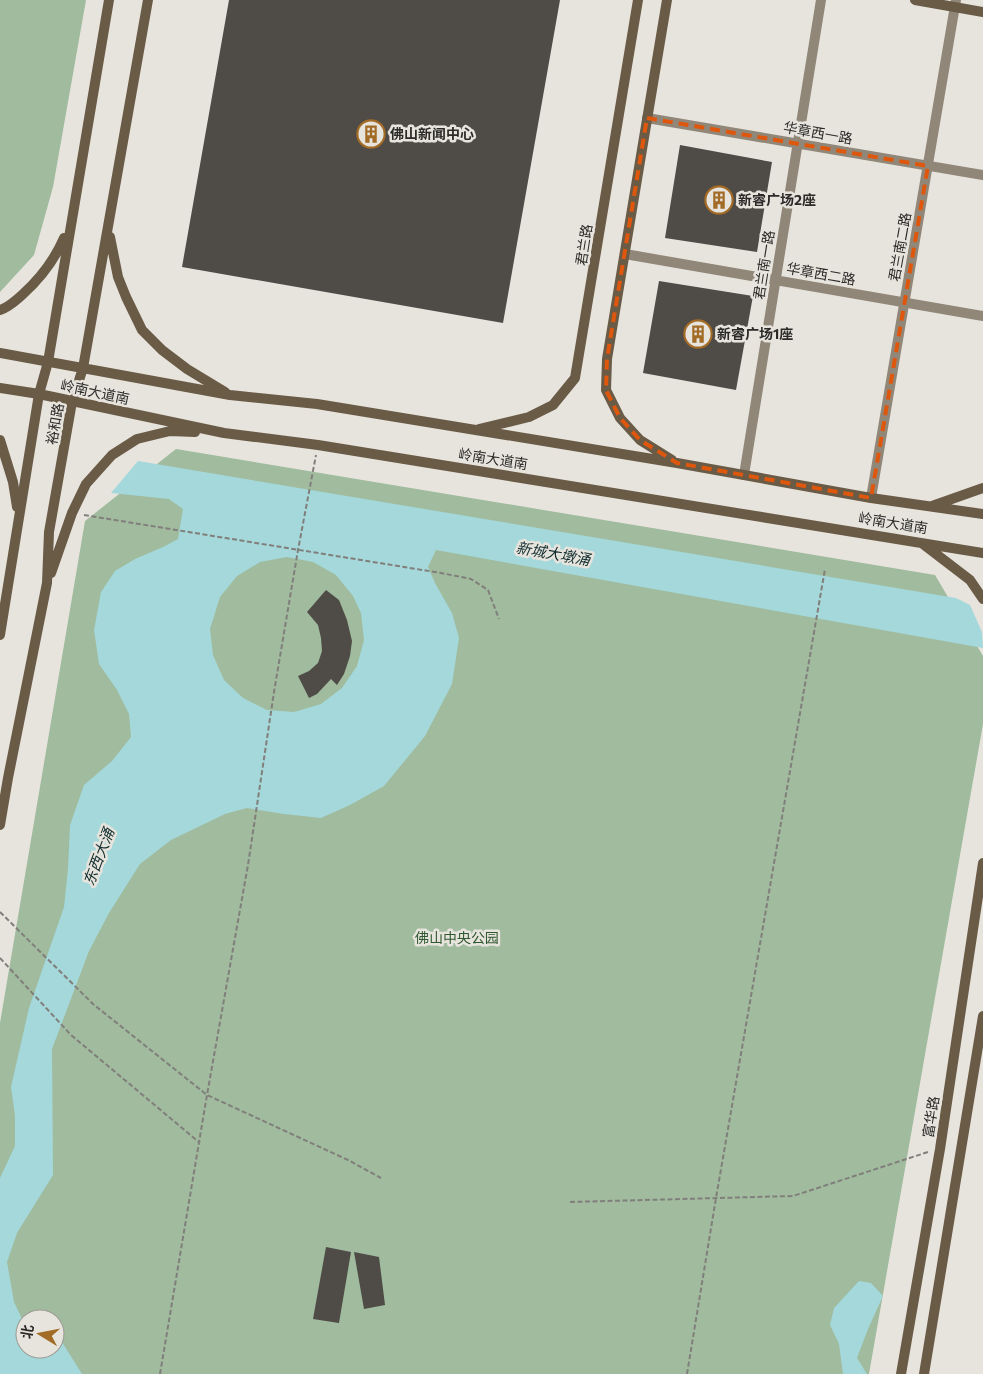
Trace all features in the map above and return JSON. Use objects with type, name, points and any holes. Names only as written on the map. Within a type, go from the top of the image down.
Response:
[{"type":"main road","name":"裕和路","points":[[0,635],[39,394],[48,362],[109,0]]},
{"type":"main road","name":"裕和路","points":[[0,825],[47,583],[49,532],[72,402],[83,368],[148,0]]},
{"type":"main road","name":"君兰路","points":[[475,430],[529,417],[553,404],[575,378],[638,0]]},
{"type":"main road","points":[[667,0],[607,359],[606,390],[620,418],[640,440],[677,463]]},
{"type":"main road","points":[[915,0],[955,3],[983,12]]},
{"type":"main road","points":[[0,310],[8,307],[38,281],[56,255],[70,223]]},
{"type":"main road","points":[[108,230],[118,277],[142,330],[175,360],[230,395]]},
{"type":"main road","points":[[0,353],[230,395],[317,404],[677,463],[871,498],[983,514]]},
{"type":"main road","name":"岭南大道南","points":[[0,388],[39,394],[224,433],[318,445],[983,552]]},
{"type":"main road","points":[[47,583],[72,513],[86,484],[112,455],[137,439],[170,431],[224,433]]},
{"type":"main road","points":[[0,440],[13,482],[19,515]]},
{"type":"main road","points":[[931,507],[983,488]]},
{"type":"main road","points":[[920,542],[970,580],[983,599]]},
{"type":"main road","name":"富华路","points":[[901,1374],[940,1148],[983,863]]},
{"type":"main road","points":[[924,1374],[983,1016]]},
{"type":"street","name":"君兰南一路","points":[[744,475],[821,0]]},
{"type":"street","name":"君兰南二路","points":[[871,498],[955,3]]},
{"type":"street","name":"华章西一路","points":[[648,118],[983,175]]},
{"type":"street","name":"华章西二路","points":[[625,254],[983,316]]},
{"type":"path","points":[[160,1374],[253,834],[298,550],[318,445]]},
{"type":"path","points":[[72,513],[471,579],[488,590],[499,619]]},
{"type":"path","points":[[687,1374],[825,569]]},
{"type":"path","points":[[0,912],[93,1004],[207,1095],[348,1160],[381,1178]]},
{"type":"path","points":[[0,958],[71,1035],[200,1143]]},
{"type":"path","points":[[570,1202],[793,1196],[940,1148]]},
{"type":"highlighted area","points":[[647,118],[928,166],[871,498],[677,463],[640,440],[620,418],[606,390],[607,359]]},
{"type":"green space","points":[[0,0],[86,0],[53,187],[34,255],[0,292]]},
{"type":"green space","name":"佛山中央公园","points":[[176,449],[935,575],[983,656],[983,724],[869,1374],[0,1374],[0,1023],[85,521]]},
{"type":"water","points":[[138,461],[956,598],[970,605],[982,632],[983,648],[436,550],[428,567],[452,613],[459,638],[452,684],[425,736],[384,786],[350,805],[321,818],[247,808],[225,814],[171,840],[140,864],[109,913],[89,951],[52,1049],[53,1175],[17,1233],[7,1262],[14,1302],[17,1309],[15,1309],[15,1359],[65,1359],[65,1347],[82,1374],[0,1374],[0,1178],[15,1146],[15,1116],[11,1087],[29,1008],[64,907],[70,825],[84,785],[112,761],[131,737],[129,714],[117,690],[99,664],[94,630],[101,592],[115,571],[135,559],[178,539],[183,509],[169,499],[111,493]],"holes":[[[287,557],[313,562],[336,575],[353,596],[361,613],[364,640],[357,666],[342,688],[321,704],[294,712],[267,710],[243,698],[224,680],[213,655],[210,629],[220,597],[237,576],[260,562]]]},
{"type":"water","points":[[859,1281],[871,1283],[883,1296],[857,1358],[867,1374],[843,1374],[839,1344],[830,1325],[834,1308]]},
{"type":"building","name":"佛山新闻中心","points":[[229,0],[560,0],[503,323],[182,267]]},
{"type":"building","name":"新睿广场2座","points":[[680,145],[772,162],[757,252],[665,238]]},
{"type":"building","name":"新睿广场1座","points":[[659,281],[753,296],[736,390],[643,373]]},
{"type":"building","points":[[326,590],[339,600],[347,620],[352,641],[350,656],[344,674],[337,685],[331,679],[317,694],[309,698],[298,676],[309,671],[318,663],[322,651],[318,625],[307,612]]},
{"type":"building","points":[[326,1247],[351,1252],[339,1323],[313,1319]]},
{"type":"building","points":[[354,1252],[379,1257],[385,1305],[364,1309]]},
{"type":"place","name":"佛山新闻中心","points":[[371,134]]},
{"type":"place","name":"新睿广场2座","points":[[719,200]]},
{"type":"place","name":"新睿广场1座","points":[[698,334]]},
{"type":"water label","name":"新城大墩涌","points":[[553,554]]},
{"type":"water label","name":"东西大涌","points":[[99,857]]}]
